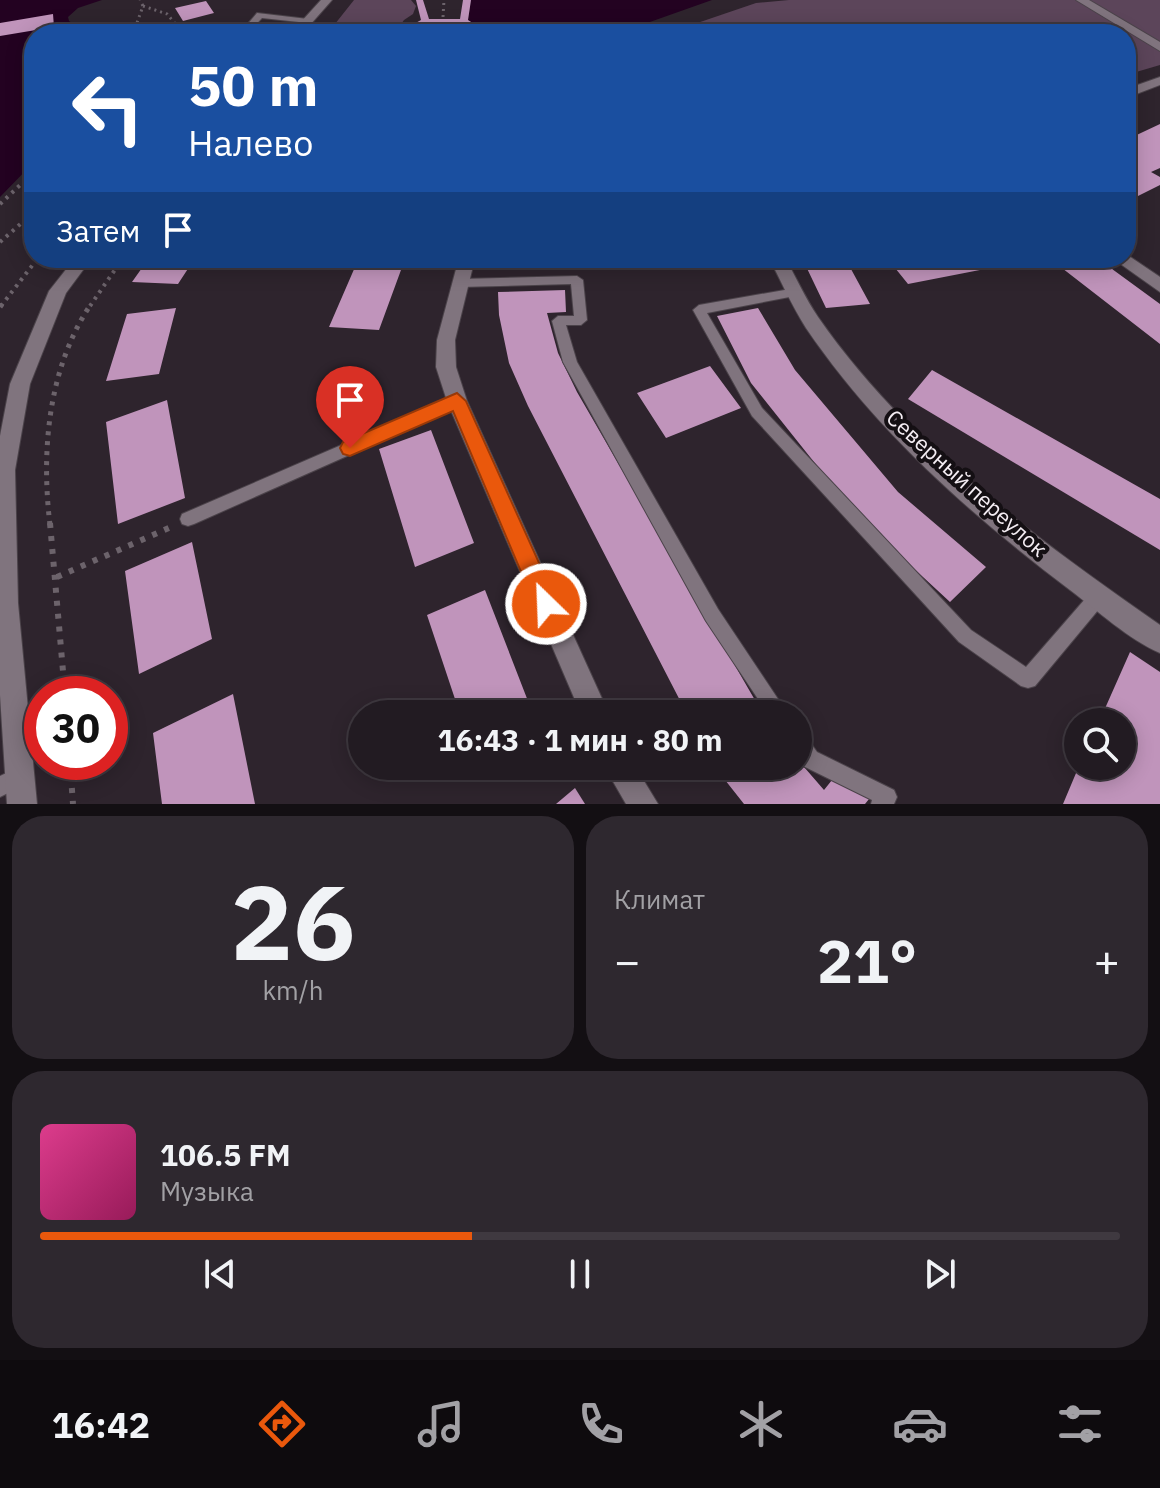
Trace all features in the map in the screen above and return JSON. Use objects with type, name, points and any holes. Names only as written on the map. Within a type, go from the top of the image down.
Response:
[{"type":"street","points":[[305,24],[327,0]]},
{"type":"street","points":[[1081,0],[1121,24]]},
{"type":"street","points":[[1136,33],[1160,47]]},
{"type":"street","points":[[1136,90],[1160,81]]},
{"type":"street","points":[[15,789],[6,603],[4,470],[20,384],[58,291],[76,268]]},
{"type":"street","points":[[464,268],[446,340],[446,367],[457,401],[589,700]]},
{"type":"street","name":"Северный переулок","points":[[783,268],[811,320],[860,385],[926,453],[1098,597],[1160,640]]},
{"type":"street","points":[[1134,268],[1160,286]]},
{"type":"street","points":[[627,780],[643,804]]},
{"type":"lane","points":[[252,24],[260,15],[308,21]]},
{"type":"lane","points":[[460,283],[577,280],[581,320],[558,321],[570,362],[712,615],[770,700]]},
{"type":"lane","points":[[796,292],[699,310],[757,412],[965,636],[1028,679],[1098,597]]},
{"type":"lane","points":[[188,519],[457,401]]},
{"type":"lane","points":[[812,760],[887,797],[881,804]]},
{"type":"path","points":[[140,0],[143,6],[167,14],[176,24]]},
{"type":"path","points":[[443,17],[444,0]]},
{"type":"path","points":[[137,24],[143,6]]},
{"type":"path","points":[[0,204],[24,181]]},
{"type":"path","points":[[0,242],[24,221]]},
{"type":"path","points":[[0,307],[30,268]]},
{"type":"path","points":[[64,676],[57,577],[45,483],[54,386],[80,321],[116,268]]},
{"type":"path","points":[[57,577],[188,519]]},
{"type":"path","points":[[71,780],[73,804]]},
{"type":"shaded area","points":[[0,0],[102,0],[78,8],[68,17],[76,24],[24,24],[24,172],[0,197]]},
{"type":"shaded area","points":[[354,0],[411,0],[416,6],[413,14],[401,24],[335,24]]},
{"type":"shaded area","points":[[471,0],[712,0],[644,24],[474,24],[468,20]]},
{"type":"shaded area","points":[[789,0],[1160,0],[1160,65],[1136,72],[1136,24],[694,24],[756,3]]},
{"type":"building","points":[[416,0],[423,0],[429,19],[460,19],[463,0],[471,0],[468,20],[474,24],[414,24],[421,20]]},
{"type":"building","points":[[206,1],[214,13],[183,21],[175,8]]},
{"type":"building","points":[[53,14],[54,24],[24,24],[24,32],[0,36],[0,23]]},
{"type":"building","points":[[1160,124],[1160,168],[1151,172],[1160,177],[1160,185],[1138,196],[1136,195],[1136,135]]},
{"type":"building","points":[[142,268],[188,268],[178,284],[132,282]]},
{"type":"building","points":[[355,268],[401,270],[379,330],[329,327]]},
{"type":"building","points":[[807,268],[850,268],[870,304],[826,308]]},
{"type":"building","points":[[895,268],[985,269],[908,284]]},
{"type":"building","points":[[1062,268],[1111,268],[1160,304],[1160,344]]},
{"type":"building","points":[[565,290],[566,312],[547,313],[558,353],[577,392],[755,700],[680,700],[528,406],[509,363],[499,315],[498,292]]},
{"type":"building","points":[[176,308],[159,374],[106,381],[127,314]]},
{"type":"building","points":[[758,308],[795,370],[898,492],[986,567],[950,602],[857,516],[751,383],[717,316]]},
{"type":"building","points":[[710,366],[741,408],[666,438],[637,393]]},
{"type":"building","points":[[932,370],[1160,499],[1160,550],[908,399]]},
{"type":"building","points":[[167,400],[185,498],[118,524],[106,422]]},
{"type":"building","points":[[431,430],[474,543],[415,567],[379,449]]},
{"type":"building","points":[[192,542],[212,639],[139,674],[125,571]]},
{"type":"building","points":[[485,590],[528,700],[455,700],[427,615]]},
{"type":"building","points":[[1130,652],[1160,672],[1160,804],[1063,804],[1073,780],[1136,780],[1136,708],[1105,708]]},
{"type":"building","points":[[233,694],[255,804],[162,804],[153,733]]},
{"type":"building","points":[[844,765],[873,794],[865,804],[744,804],[725,780],[812,780],[812,776],[824,790]]},
{"type":"building","points":[[575,788],[585,804],[556,804]]},
{"type":"route","points":[[350,448],[457,401],[546,604]]}]
